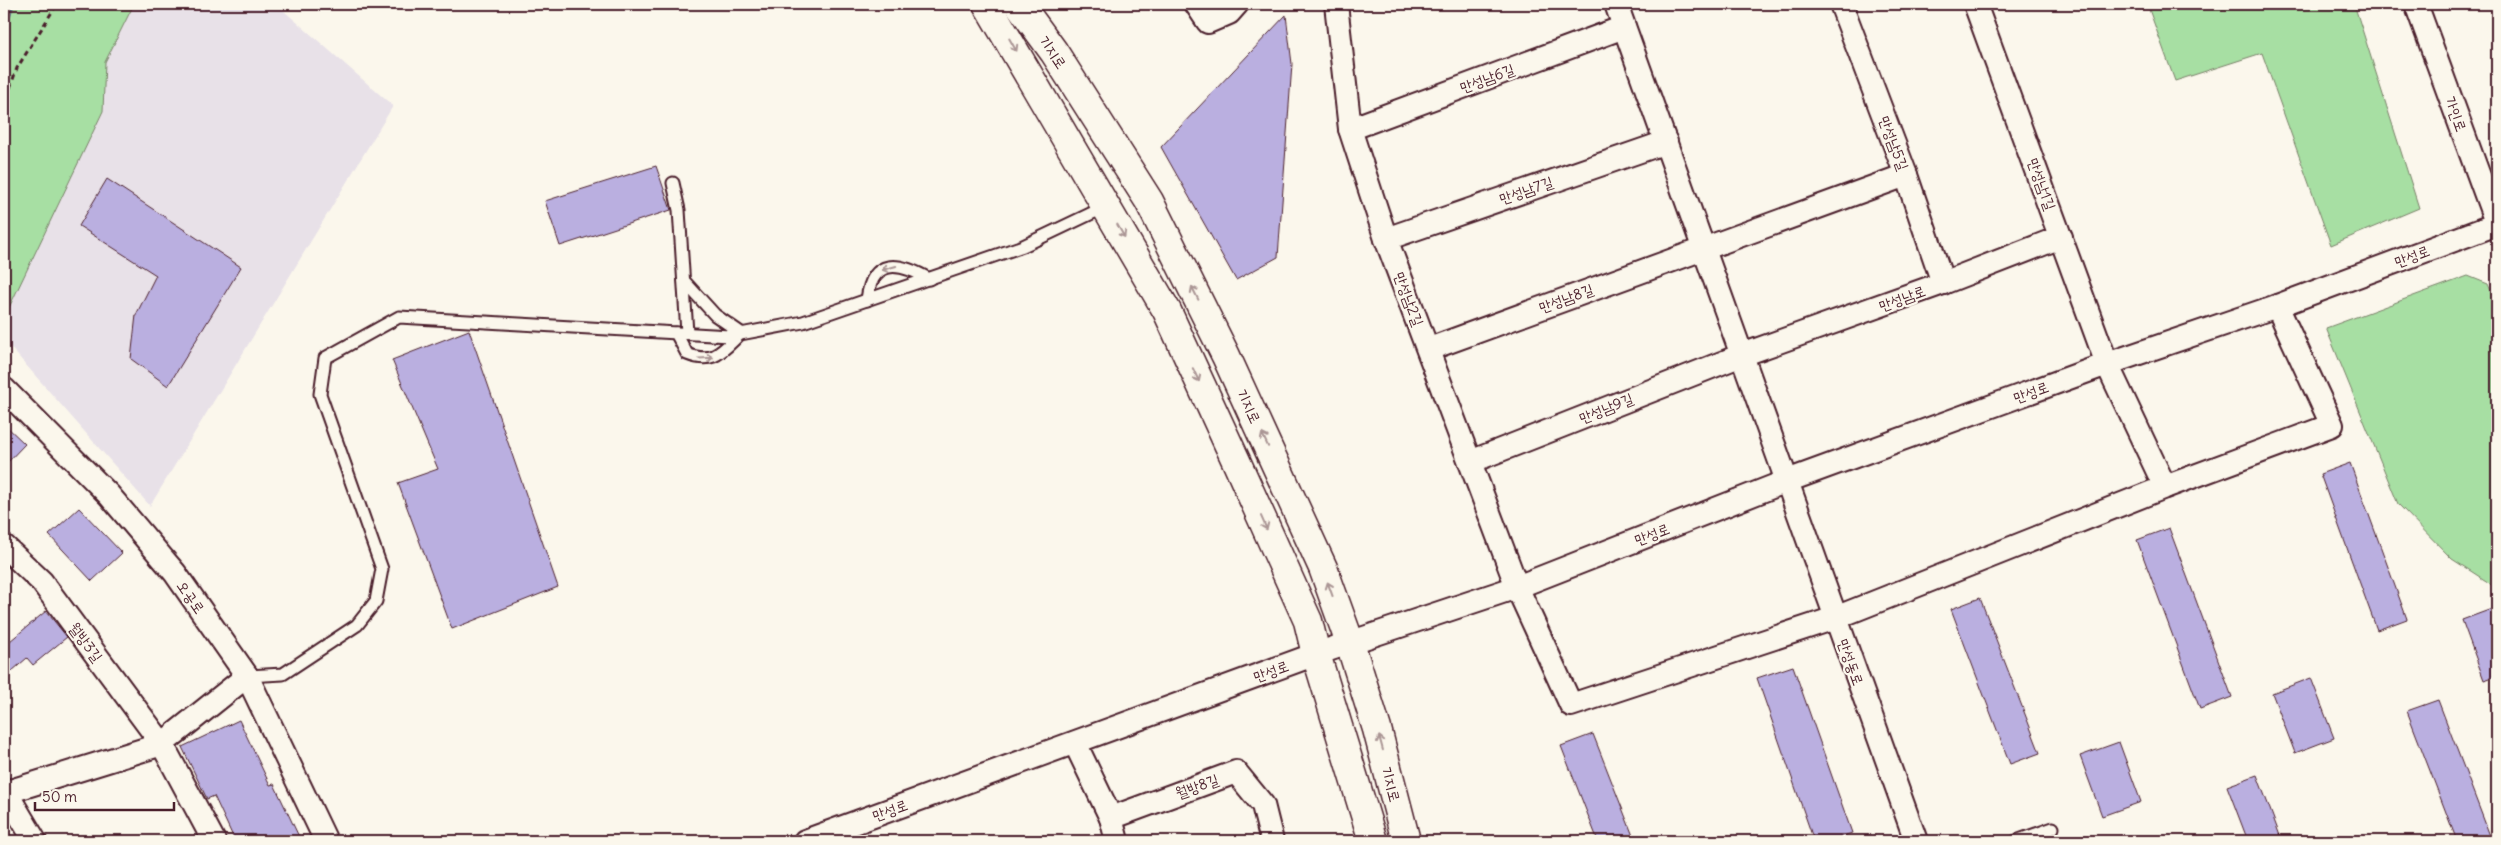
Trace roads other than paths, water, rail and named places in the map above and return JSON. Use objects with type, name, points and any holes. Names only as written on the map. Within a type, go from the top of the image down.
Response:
[{"type":"street","name":"기지로","points":[[1019,4],[1054,52],[1149,201],[1226,356],[1323,568],[1350,643],[1377,729],[1406,841]]},
{"type":"street","points":[[1196,4],[1208,22],[1228,13],[1238,4]]},
{"type":"street","name":"만성남2길","points":[[1336,4],[1350,129],[1386,239],[1517,586],[1570,705],[1835,618]]},
{"type":"street","points":[[1616,4],[1787,481]]},
{"type":"street","name":"만성남5길","points":[[1841,4],[1906,175],[1943,283]]},
{"type":"street","name":"만성남1길","points":[[1975,4],[2107,364],[2165,487]]},
{"type":"street","name":"가인로","points":[[2416,4],[2497,224]]},
{"type":"street","name":"기지로","points":[[993,6],[1167,311],[1308,620],[1316,654],[1373,841]]},
{"type":"street","name":"만성남6길","points":[[1350,129],[1624,27]]},
{"type":"street","name":"만성남7길","points":[[1386,239],[1666,142]]},
{"type":"street","points":[[1703,248],[1906,175]]},
{"type":"street","name":"만성로","points":[[813,840],[1316,654],[1517,586],[1787,481],[2107,364],[2277,306],[2497,224]]},
{"type":"street","name":"만성남로","points":[[1742,354],[1943,283],[2061,237]]},
{"type":"street","name":"만성남8길","points":[[1429,349],[1703,248]]},
{"type":"street","points":[[1835,618],[2165,487],[2332,426],[2277,306]]},
{"type":"street","name":"만성남9길","points":[[1470,462],[1742,354]]},
{"type":"street","name":"오공로","points":[[4,389],[109,495],[175,573],[247,676],[326,841]]},
{"type":"street","name":"만성동로","points":[[1787,481],[1916,841]]},
{"type":"street","name":"월방3길","points":[[4,546],[42,582],[162,744],[214,841]]},
{"type":"street","points":[[35,841],[4,792],[162,744],[247,676]]},
{"type":"street","points":[[1075,743],[1111,818],[1117,841]]},
{"type":"street","name":"월방8길","points":[[1111,818],[1236,772],[1263,805],[1272,841]]},
{"type":"lane","points":[[673,183],[680,210],[684,281],[681,333],[687,354],[699,359],[715,357],[741,333]]},
{"type":"lane","points":[[247,676],[283,674],[357,625],[376,601],[382,569],[320,394],[325,358],[399,317],[730,336],[803,322],[929,279],[1023,246],[1107,206]]},
{"type":"lane","points":[[867,300],[869,284],[881,270],[894,264],[910,268],[929,279]]},
{"type":"lane","points":[[684,281],[715,315],[741,333]]},
{"type":"lane","points":[[2016,841],[2053,828]]},
{"type":"waterway","points":[[4,28],[12,4]]}]
